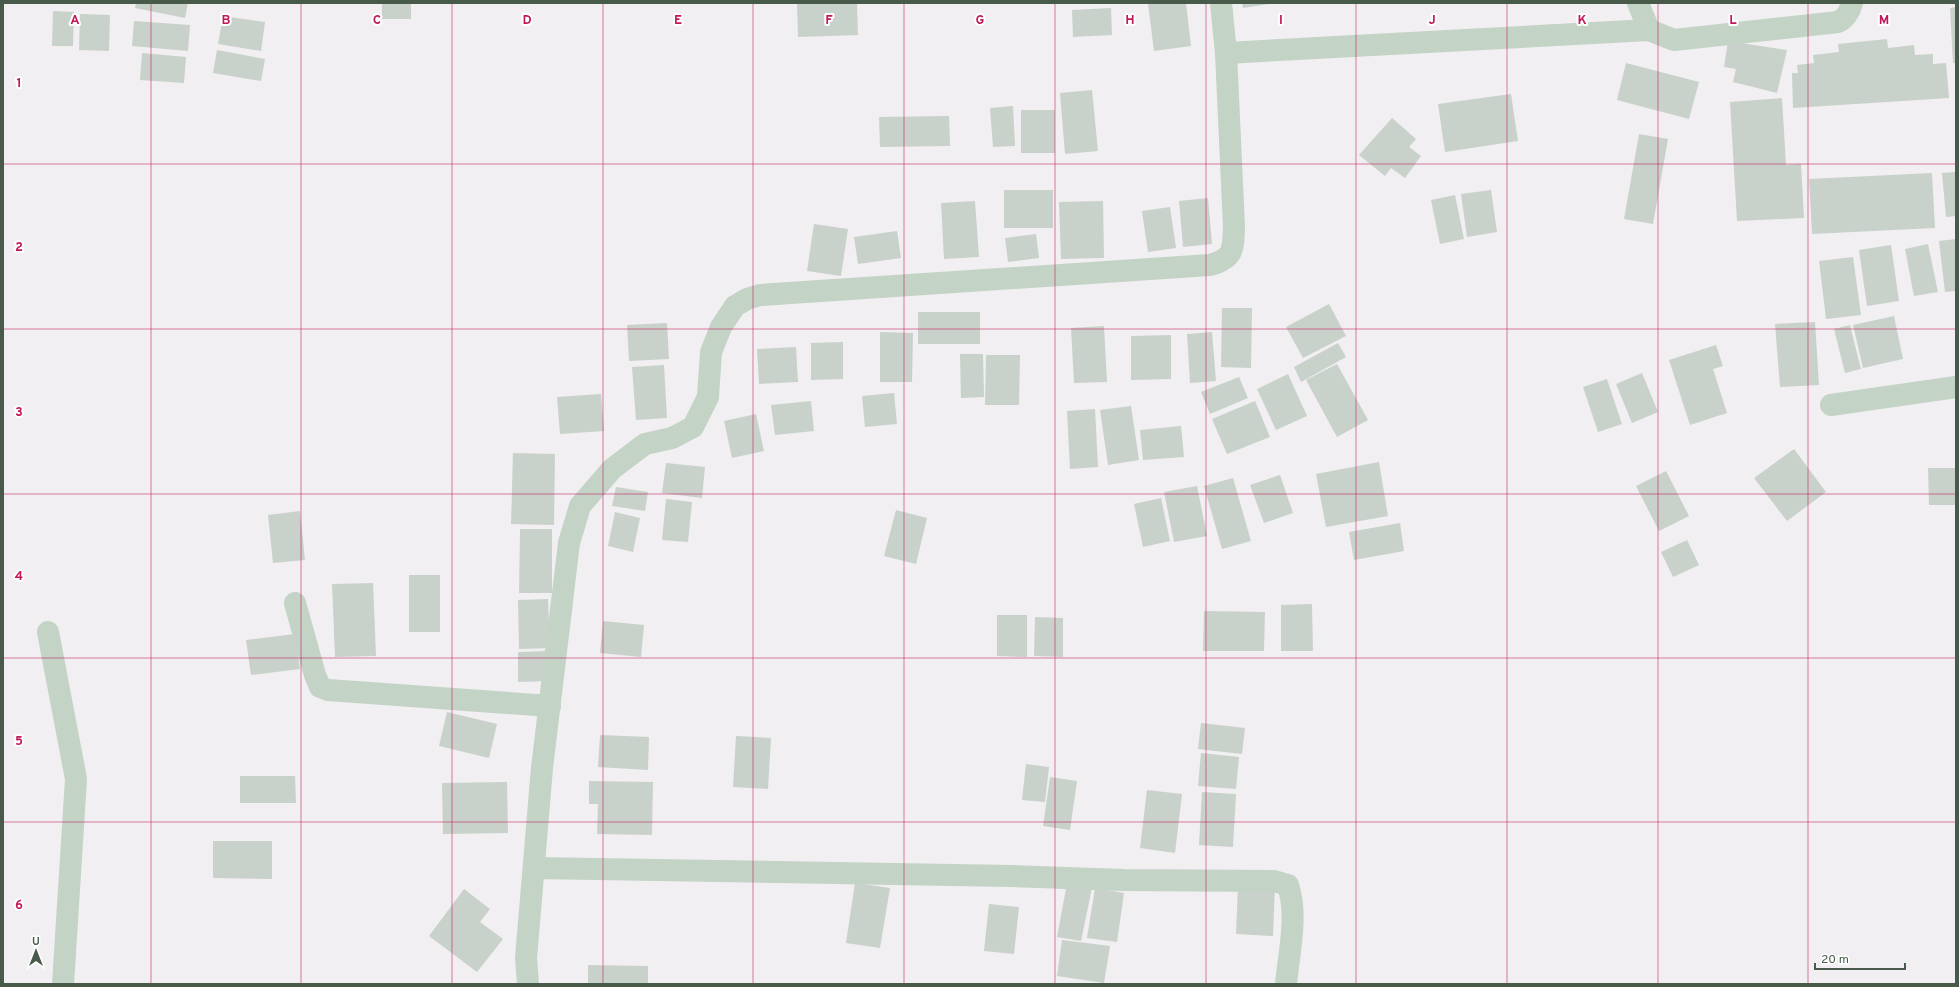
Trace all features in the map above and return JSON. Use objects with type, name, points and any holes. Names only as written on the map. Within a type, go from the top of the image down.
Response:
[{"type":"street","points":[[528,984],[526,958],[542,768],[569,544],[580,506],[612,469],[645,444],[672,438],[693,427],[708,397],[711,352],[721,327],[734,306],[747,299],[760,295],[1210,265],[1227,259],[1231,253],[1234,227],[1226,53],[1221,3]]},
{"type":"street","points":[[1638,3],[1649,30]]},
{"type":"street","points":[[1226,53],[1649,30],[1674,40],[1838,22],[1847,14],[1852,3]]},
{"type":"street","points":[[1831,405],[1956,387]]},
{"type":"street","points":[[296,603],[315,675],[320,686],[328,690],[550,706]]},
{"type":"street","points":[[48,632],[76,779],[63,984]]},
{"type":"street","points":[[534,868],[1010,876],[1124,880],[1274,881],[1288,885],[1292,899],[1292,933],[1286,984]]},
{"type":"building","points":[[136,3],[188,3],[185,18],[135,8]]},
{"type":"building","points":[[382,3],[411,3],[411,19],[382,19]]},
{"type":"building","points":[[857,3],[858,35],[798,37],[797,4]]},
{"type":"building","points":[[1148,3],[1186,3],[1191,46],[1154,51]]},
{"type":"building","points":[[1242,3],[1269,3],[1269,4],[1243,8]]},
{"type":"building","points":[[1956,7],[1956,63],[1953,63],[1950,8]]},
{"type":"building","points":[[1111,8],[1112,35],[1073,37],[1072,10]]},
{"type":"building","points":[[53,11],[74,12],[73,46],[52,46]]},
{"type":"building","points":[[80,14],[110,15],[109,51],[79,50]]},
{"type":"building","points":[[223,16],[265,22],[261,51],[218,44]]},
{"type":"building","points":[[134,21],[190,25],[188,51],[132,46]]},
{"type":"building","points":[[1887,39],[1888,48],[1914,45],[1915,55],[1933,54],[1933,64],[1946,63],[1949,98],[1793,108],[1792,73],[1798,73],[1797,65],[1814,63],[1813,55],[1839,52],[1838,44]]},
{"type":"building","points":[[1728,41],[1787,50],[1777,93],[1733,82],[1736,69],[1724,67]]},
{"type":"building","points":[[217,50],[265,59],[261,81],[213,73]]},
{"type":"building","points":[[142,53],[186,57],[184,83],[140,80]]},
{"type":"building","points":[[1626,63],[1699,82],[1689,119],[1617,100]]},
{"type":"building","points":[[1092,90],[1098,151],[1065,154],[1060,93]]},
{"type":"building","points":[[1511,94],[1518,141],[1445,152],[1438,104]]},
{"type":"building","points":[[1782,98],[1786,165],[1801,164],[1804,218],[1737,221],[1730,102]]},
{"type":"building","points":[[1013,106],[1015,146],[993,147],[990,108]]},
{"type":"building","points":[[1021,110],[1055,110],[1055,153],[1021,153]]},
{"type":"building","points":[[949,116],[950,146],[880,147],[879,117]]},
{"type":"building","points":[[1392,118],[1416,139],[1409,147],[1421,156],[1405,178],[1391,168],[1385,176],[1359,155]]},
{"type":"building","points":[[1639,134],[1668,139],[1653,224],[1624,219]]},
{"type":"building","points":[[1956,172],[1956,216],[1946,217],[1942,173]]},
{"type":"building","points":[[1932,173],[1935,228],[1812,234],[1809,179]]},
{"type":"building","points":[[1004,190],[1053,190],[1053,228],[1004,228]]},
{"type":"building","points":[[1491,190],[1497,232],[1467,237],[1461,194]]},
{"type":"building","points":[[1455,195],[1464,239],[1440,244],[1431,200]]},
{"type":"building","points":[[1208,198],[1212,244],[1183,247],[1179,201]]},
{"type":"building","points":[[975,201],[979,257],[944,259],[941,203]]},
{"type":"building","points":[[1103,201],[1104,258],[1061,259],[1059,202]]},
{"type":"building","points":[[1170,207],[1176,248],[1148,252],[1142,211]]},
{"type":"building","points":[[814,224],[848,229],[841,276],[807,271]]},
{"type":"building","points":[[897,231],[901,258],[858,264],[854,237]]},
{"type":"building","points":[[1036,234],[1039,258],[1008,262],[1005,238]]},
{"type":"building","points":[[1956,239],[1956,291],[1945,292],[1939,241]]},
{"type":"building","points":[[1928,244],[1938,292],[1914,296],[1905,249]]},
{"type":"building","points":[[1891,245],[1899,301],[1867,306],[1859,250]]},
{"type":"building","points":[[1853,257],[1861,315],[1826,319],[1819,261]]},
{"type":"building","points":[[1329,304],[1346,336],[1303,358],[1286,327]]},
{"type":"building","points":[[1222,308],[1252,308],[1251,368],[1221,367]]},
{"type":"building","points":[[918,312],[980,312],[980,344],[918,344]]},
{"type":"building","points":[[1894,316],[1903,359],[1863,368],[1853,325]]},
{"type":"building","points":[[1815,322],[1819,385],[1780,387],[1775,324]]},
{"type":"building","points":[[667,323],[669,359],[629,361],[627,325]]},
{"type":"building","points":[[1850,325],[1861,369],[1845,373],[1834,329]]},
{"type":"building","points":[[1104,326],[1107,382],[1074,383],[1071,328]]},
{"type":"building","points":[[880,332],[913,333],[912,382],[880,382]]},
{"type":"building","points":[[1212,332],[1216,381],[1190,383],[1187,334]]},
{"type":"building","points":[[1171,335],[1171,379],[1131,380],[1131,336]]},
{"type":"building","points":[[843,342],[843,379],[811,380],[811,343]]},
{"type":"building","points":[[1338,343],[1346,357],[1301,382],[1294,367]]},
{"type":"building","points":[[1716,345],[1723,366],[1713,369],[1727,413],[1690,425],[1669,360]]},
{"type":"building","points":[[796,347],[798,382],[759,384],[757,349]]},
{"type":"building","points":[[960,354],[983,354],[984,397],[961,398]]},
{"type":"building","points":[[986,355],[1020,355],[1019,405],[985,405]]},
{"type":"building","points":[[1337,364],[1368,420],[1337,437],[1306,380]]},
{"type":"building","points":[[664,365],[667,418],[636,420],[632,367]]},
{"type":"building","points":[[1642,373],[1658,412],[1632,423],[1616,384]]},
{"type":"building","points":[[1288,374],[1307,416],[1276,430],[1257,389]]},
{"type":"building","points":[[1239,377],[1248,398],[1210,414],[1201,392]]},
{"type":"building","points":[[1607,379],[1622,424],[1598,432],[1583,387]]},
{"type":"building","points":[[894,393],[897,424],[865,427],[862,396]]},
{"type":"building","points":[[601,394],[604,431],[560,434],[557,397]]},
{"type":"building","points":[[811,401],[814,431],[775,435],[771,405]]},
{"type":"building","points":[[1255,401],[1270,437],[1227,454],[1212,419]]},
{"type":"building","points":[[1131,406],[1139,460],[1108,465],[1100,410]]},
{"type":"building","points":[[1095,409],[1098,467],[1070,469],[1067,411]]},
{"type":"building","points":[[756,414],[764,451],[732,458],[724,421]]},
{"type":"building","points":[[1181,426],[1184,457],[1143,460],[1140,430]]},
{"type":"building","points":[[1794,449],[1826,492],[1787,521],[1754,478]]},
{"type":"building","points":[[513,453],[555,454],[554,525],[511,524]]},
{"type":"building","points":[[1379,462],[1388,516],[1326,527],[1316,474]]},
{"type":"building","points":[[666,463],[705,467],[702,498],[662,493]]},
{"type":"building","points":[[1928,468],[1956,468],[1956,505],[1929,505]]},
{"type":"building","points":[[1666,471],[1689,516],[1659,531],[1636,486]]},
{"type":"building","points":[[1280,475],[1293,513],[1264,523],[1250,485]]},
{"type":"building","points":[[1233,478],[1251,541],[1222,549],[1204,486]]},
{"type":"building","points":[[1197,486],[1207,536],[1174,542],[1164,492]]},
{"type":"building","points":[[616,487],[648,492],[645,511],[612,506]]},
{"type":"building","points":[[1161,498],[1170,541],[1143,547],[1134,504]]},
{"type":"building","points":[[666,499],[692,502],[688,542],[662,540]]},
{"type":"building","points":[[896,510],[927,518],[916,564],[884,556]]},
{"type":"building","points":[[300,511],[305,560],[273,563],[268,515]]},
{"type":"building","points":[[615,512],[640,518],[633,552],[608,546]]},
{"type":"building","points":[[1400,523],[1404,551],[1354,560],[1349,532]]},
{"type":"building","points":[[520,529],[552,529],[552,593],[519,593]]},
{"type":"building","points":[[1687,540],[1699,565],[1673,577],[1661,552]]},
{"type":"building","points":[[409,575],[440,575],[440,632],[409,632]]},
{"type":"building","points":[[373,583],[376,656],[335,657],[332,584]]},
{"type":"building","points":[[548,599],[550,648],[519,649],[518,600]]},
{"type":"building","points":[[1312,604],[1313,651],[1281,651],[1281,605]]},
{"type":"building","points":[[1204,611],[1265,612],[1264,651],[1203,651]]},
{"type":"building","points":[[997,615],[1027,615],[1027,657],[997,656]]},
{"type":"building","points":[[1035,617],[1063,618],[1063,657],[1034,656]]},
{"type":"building","points":[[603,621],[644,625],[641,657],[600,653]]},
{"type":"building","points":[[295,634],[300,669],[251,675],[246,640]]},
{"type":"building","points":[[548,651],[548,681],[518,682],[518,652]]},
{"type":"building","points":[[447,712],[497,724],[489,758],[439,746]]},
{"type":"building","points":[[1201,723],[1245,728],[1242,754],[1198,749]]},
{"type":"building","points":[[600,735],[649,737],[648,770],[598,767]]},
{"type":"building","points":[[736,736],[771,738],[768,789],[733,787]]},
{"type":"building","points":[[1201,753],[1239,757],[1236,789],[1198,786]]},
{"type":"building","points":[[1026,764],[1049,767],[1045,802],[1022,800]]},
{"type":"building","points":[[240,776],[295,776],[296,803],[240,803]]},
{"type":"building","points":[[1050,777],[1077,781],[1070,830],[1043,826]]},
{"type":"building","points":[[589,781],[653,782],[652,835],[597,834],[598,804],[589,804]]},
{"type":"building","points":[[507,782],[508,833],[443,834],[442,783]]},
{"type":"building","points":[[1147,790],[1182,794],[1175,853],[1140,848]]},
{"type":"building","points":[[1202,792],[1236,794],[1233,847],[1199,845]]},
{"type":"building","points":[[213,841],[272,841],[272,879],[213,878]]},
{"type":"building","points":[[1068,878],[1093,883],[1081,941],[1057,937]]},
{"type":"building","points":[[855,883],[890,888],[880,948],[846,943]]},
{"type":"building","points":[[1238,885],[1275,886],[1273,936],[1236,934]]},
{"type":"building","points":[[1095,888],[1124,893],[1117,942],[1087,938]]},
{"type":"building","points":[[464,889],[490,909],[480,922],[503,939],[477,972],[429,936]]},
{"type":"building","points":[[989,904],[1019,907],[1014,954],[984,951]]},
{"type":"building","points":[[1062,940],[1110,946],[1104,983],[1057,976]]},
{"type":"building","points":[[588,965],[648,966],[648,984],[588,984]]}]
